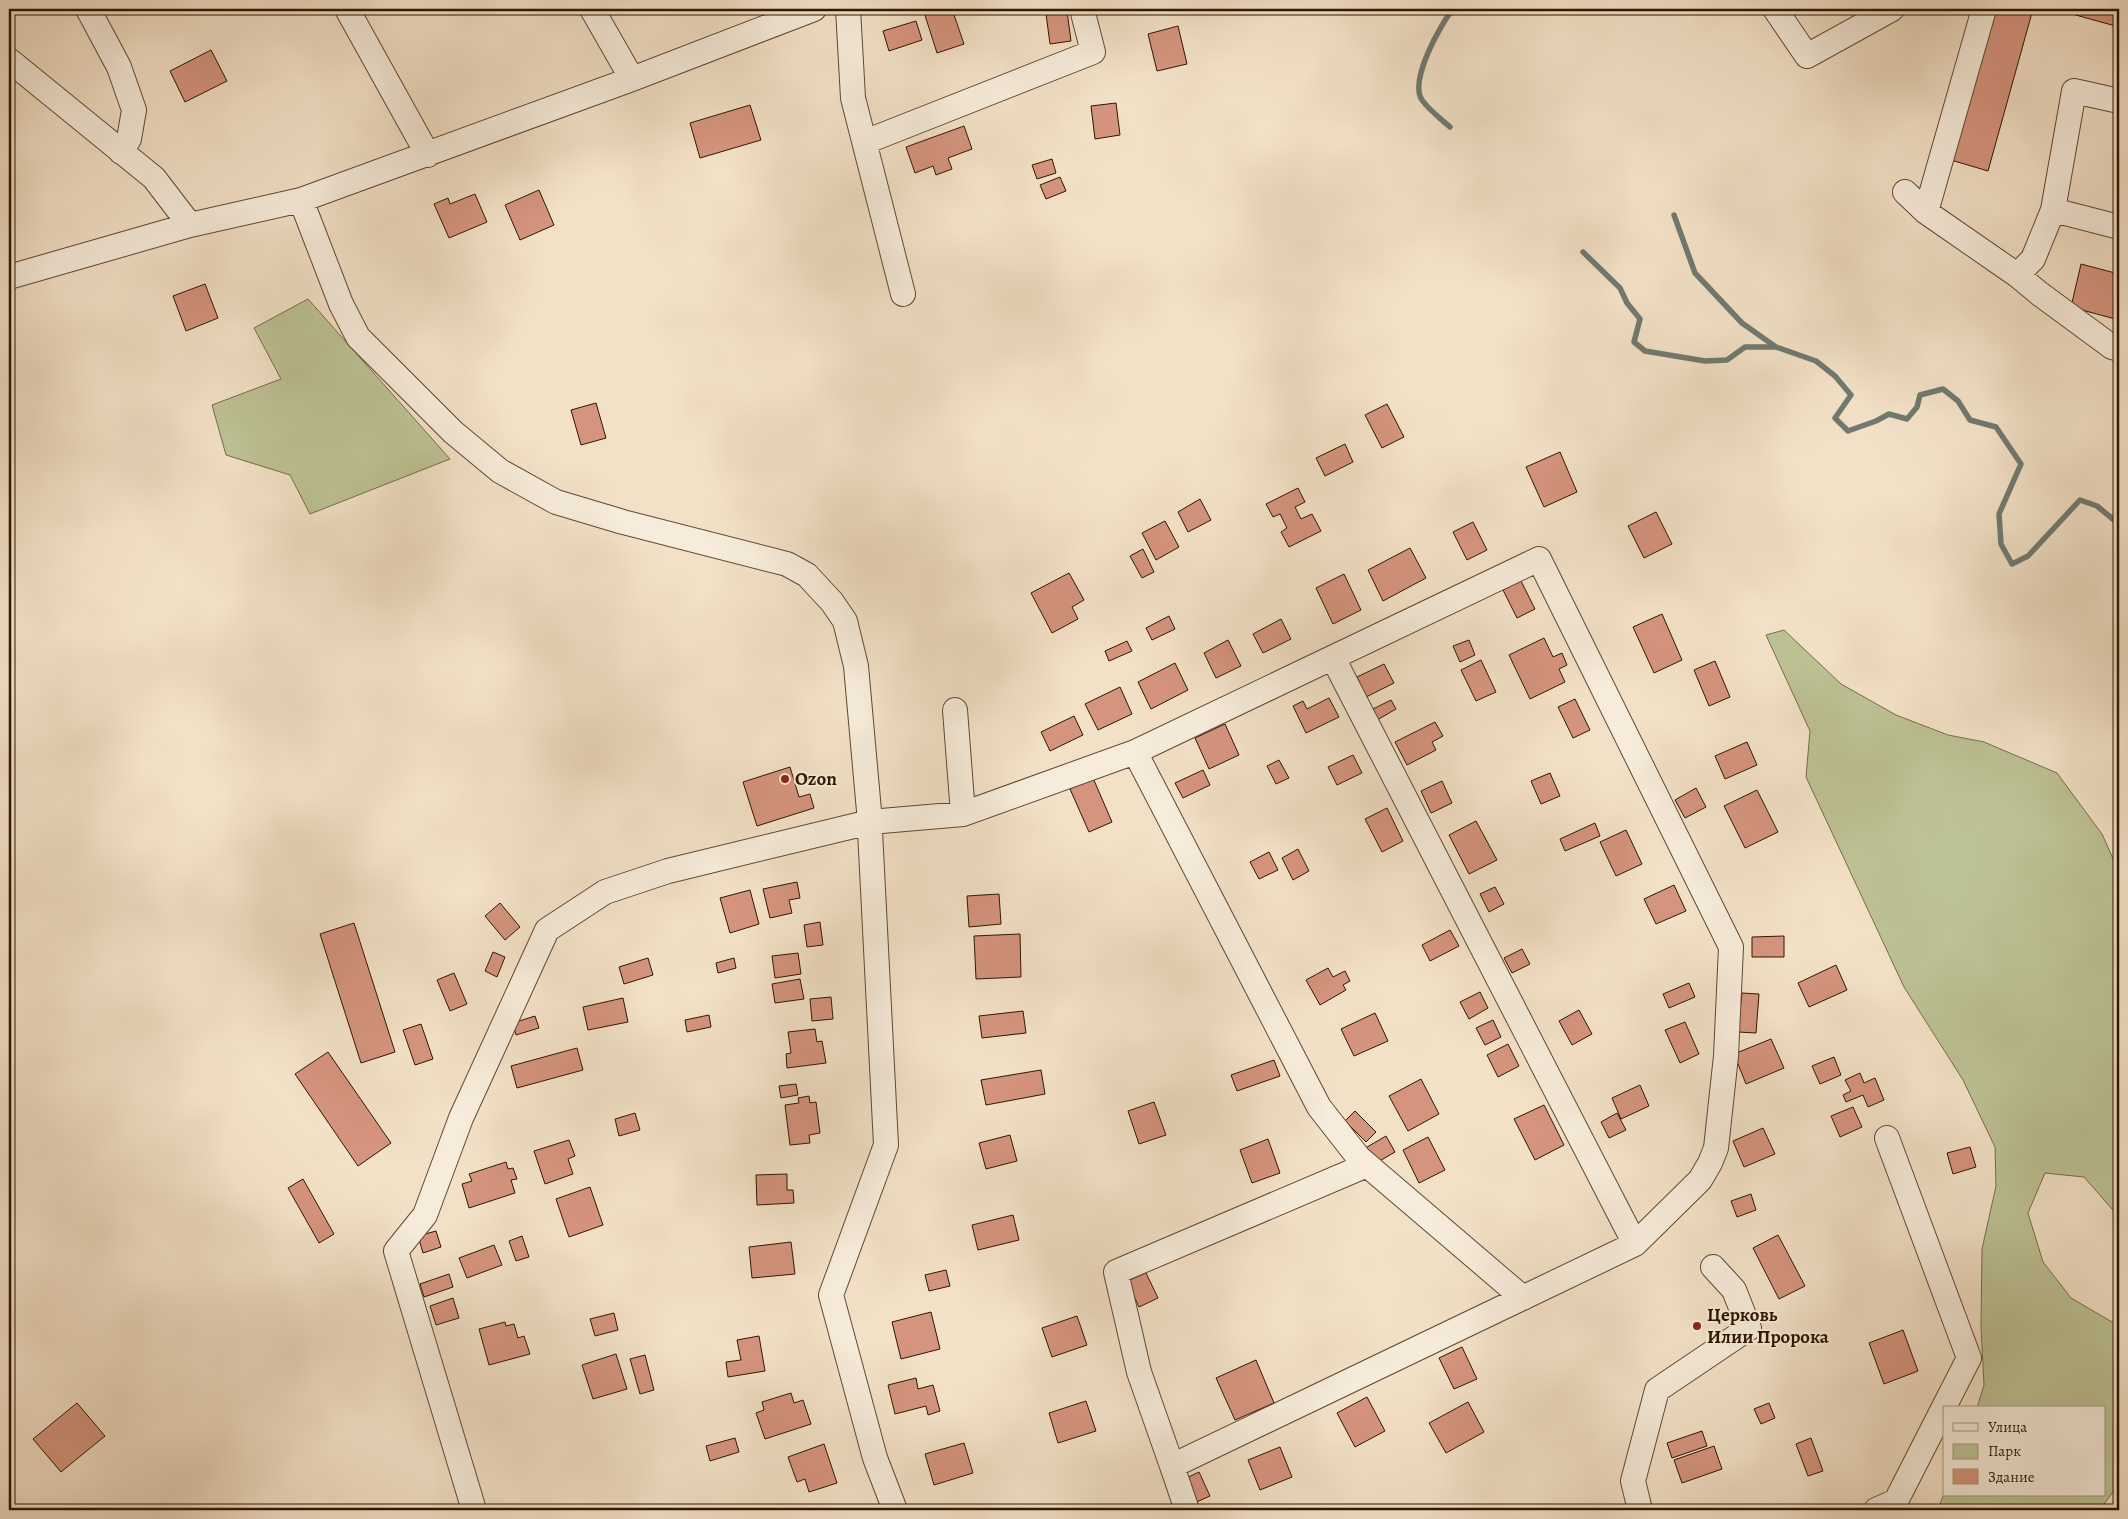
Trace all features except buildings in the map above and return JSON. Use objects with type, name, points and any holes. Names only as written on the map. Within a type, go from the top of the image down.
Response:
[{"type":"street","points":[[88,9],[119,66],[134,110],[129,139],[121,152]]},
{"type":"street","points":[[347,9],[428,155]]},
{"type":"street","points":[[592,9],[632,79]]},
{"type":"street","points":[[9,277],[190,225],[301,200],[428,155],[814,9]]},
{"type":"street","points":[[848,9],[853,98],[903,294]]},
{"type":"street","points":[[865,142],[1093,52],[1082,9]]},
{"type":"street","points":[[1775,9],[1807,56],[1892,9]]},
{"type":"street","points":[[1926,212],[1984,9]]},
{"type":"street","points":[[9,60],[154,178],[190,225]]},
{"type":"street","points":[[2017,274],[2034,259],[2053,210],[2074,91],[2119,101]]},
{"type":"street","points":[[1905,192],[1926,212],[2017,274],[2040,294],[2112,347],[2119,349]]},
{"type":"street","points":[[301,200],[342,304],[358,337],[453,432],[500,471],[556,502],[623,522],[787,564],[807,576],[832,602],[845,621],[856,666],[870,822],[886,1145],[831,1295],[875,1458],[895,1510]]},
{"type":"street","points":[[2053,210],[2119,227]]},
{"type":"street","points":[[474,1510],[396,1250],[425,1215],[461,1118],[547,930],[605,892],[668,871],[870,822],[963,814],[1136,752],[1539,559],[1731,947],[1726,1056],[1716,1148],[1710,1163],[1700,1180],[1636,1244],[1172,1466]]},
{"type":"street","points":[[1333,658],[1636,1244]]},
{"type":"street","points":[[955,710],[963,814]]},
{"type":"street","points":[[1136,752],[1319,1108],[1349,1146],[1367,1165],[1523,1298]]},
{"type":"street","points":[[1887,1138],[1969,1358],[1944,1406]]},
{"type":"street","points":[[1187,1510],[1138,1372],[1116,1272],[1367,1165]]},
{"type":"street","points":[[1640,1510],[1633,1481],[1657,1390],[1749,1328],[1734,1290],[1713,1267]]},
{"type":"street","points":[[1876,1510],[1896,1501],[1943,1409]]},
{"type":"green space","points":[[308,299],[450,459],[310,514],[290,475],[226,455],[212,405],[281,379],[254,328]]},
{"type":"green space","points":[[1784,630],[1841,684],[1896,715],[1948,735],[1984,742],[2057,773],[2102,834],[2119,872],[2119,1217],[2084,1177],[2045,1173],[2028,1213],[2043,1262],[2071,1298],[2119,1326],[2119,1483],[2100,1510],[1935,1510],[1943,1496],[2106,1496],[2106,1406],[1978,1406],[1984,1385],[1981,1327],[1982,1249],[1996,1186],[1995,1147],[1963,1080],[1904,987],[1806,777],[1810,731],[1766,635]]},
{"type":"waterway","points":[[1450,127],[1425,104],[1419,91],[1423,67],[1428,53],[1441,27],[1453,9]]},
{"type":"waterway","points":[[1674,215],[1695,273],[1742,323],[1776,347]]},
{"type":"waterway","points":[[1583,252],[1620,288],[1627,303],[1640,319],[1634,342],[1645,351],[1705,361],[1727,360],[1745,347],[1776,347],[1816,361],[1835,376],[1851,395],[1835,418],[1848,431],[1889,414],[1907,419],[1917,407],[1920,395],[1943,389],[1958,401],[1970,420],[1996,427],[2021,464],[1999,514],[2001,544],[2012,564],[2028,556],[2080,500],[2097,506],[2119,524]]},
{"type":"place","name":"Ozon","points":[[785,779]]},
{"type":"place","name":"Церковь Илии Пророка","points":[[1697,1326]]}]
